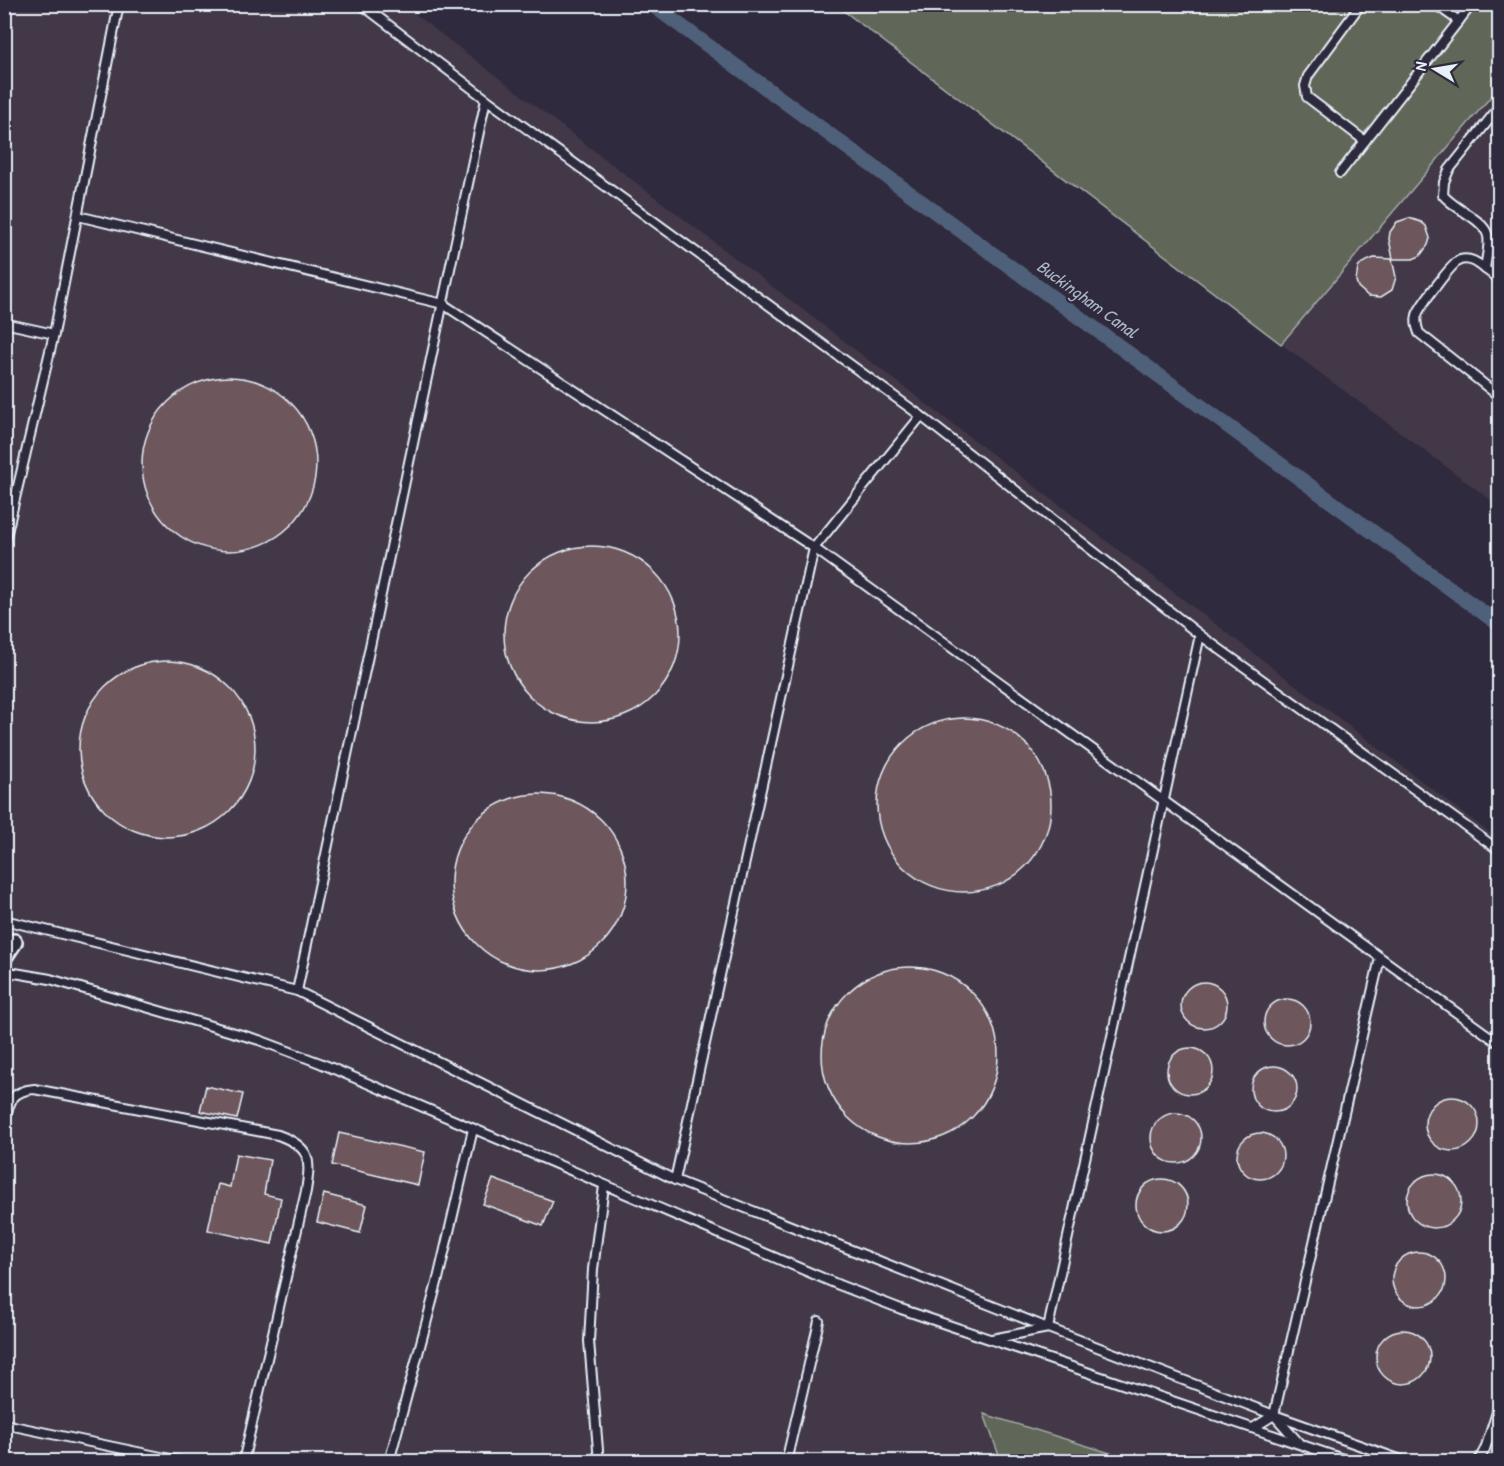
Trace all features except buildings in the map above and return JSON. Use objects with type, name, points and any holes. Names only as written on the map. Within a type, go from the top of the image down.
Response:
[{"type":"street","points":[[4,957],[14,942]]},
{"type":"lane","points":[[4,545],[54,334],[119,4]]},
{"type":"lane","points":[[362,4],[486,99],[921,416],[1200,635],[1500,851]]},
{"type":"lane","points":[[1361,4],[1308,76],[1305,86],[1307,97],[1365,141]]},
{"type":"lane","points":[[1435,4],[1459,21]]},
{"type":"lane","points":[[1340,173],[1472,4]]},
{"type":"lane","points":[[297,991],[486,99]]},
{"type":"lane","points":[[1485,269],[1488,238],[1485,230],[1480,223],[1450,204],[1443,195],[1444,182],[1449,170],[1500,106]]},
{"type":"lane","points":[[78,216],[443,304],[814,548],[1500,1044]]},
{"type":"lane","points":[[1500,280],[1476,261],[1467,260],[1455,263],[1420,309],[1416,325],[1419,333],[1500,397]]},
{"type":"lane","points":[[4,323],[54,334]]},
{"type":"lane","points":[[675,1180],[814,548],[921,416]]},
{"type":"lane","points":[[1048,1328],[1200,635]]},
{"type":"lane","points":[[4,920],[297,991],[675,1180],[1274,1415],[1407,1461]]},
{"type":"lane","points":[[1253,1428],[1274,1415],[1380,958]]},
{"type":"lane","points":[[4,974],[15,973],[50,979],[259,1040],[320,1063],[839,1285],[1352,1461]]},
{"type":"lane","points":[[4,1125],[9,1103],[16,1094],[22,1090],[34,1089],[278,1135],[301,1147],[308,1157],[309,1172],[306,1191],[243,1461]]},
{"type":"lane","points":[[389,1461],[438,1279],[473,1129]]},
{"type":"lane","points":[[599,1461],[589,1341],[593,1269],[604,1186]]},
{"type":"lane","points":[[786,1461],[819,1321]]},
{"type":"lane","points":[[992,1339],[1048,1328]]},
{"type":"lane","points":[[1478,1461],[1485,1449],[1500,1403]]},
{"type":"lane","points":[[1274,1415],[1299,1444]]},
{"type":"lane","points":[[4,1424],[185,1461]]},
{"type":"shaded area","points":[[5,5],[403,5],[1499,840],[1500,1392],[1475,1461],[5,1462]]},
{"type":"shaded area","points":[[1499,87],[1499,506],[1281,344]]},
{"type":"green space","points":[[836,5],[1499,5],[1499,87],[1281,344]]},
{"type":"green space","points":[[984,1414],[1136,1461],[1001,1461]]},
{"type":"waterway","name":"Buckingham Canal","points":[[651,4],[1500,625]]}]
